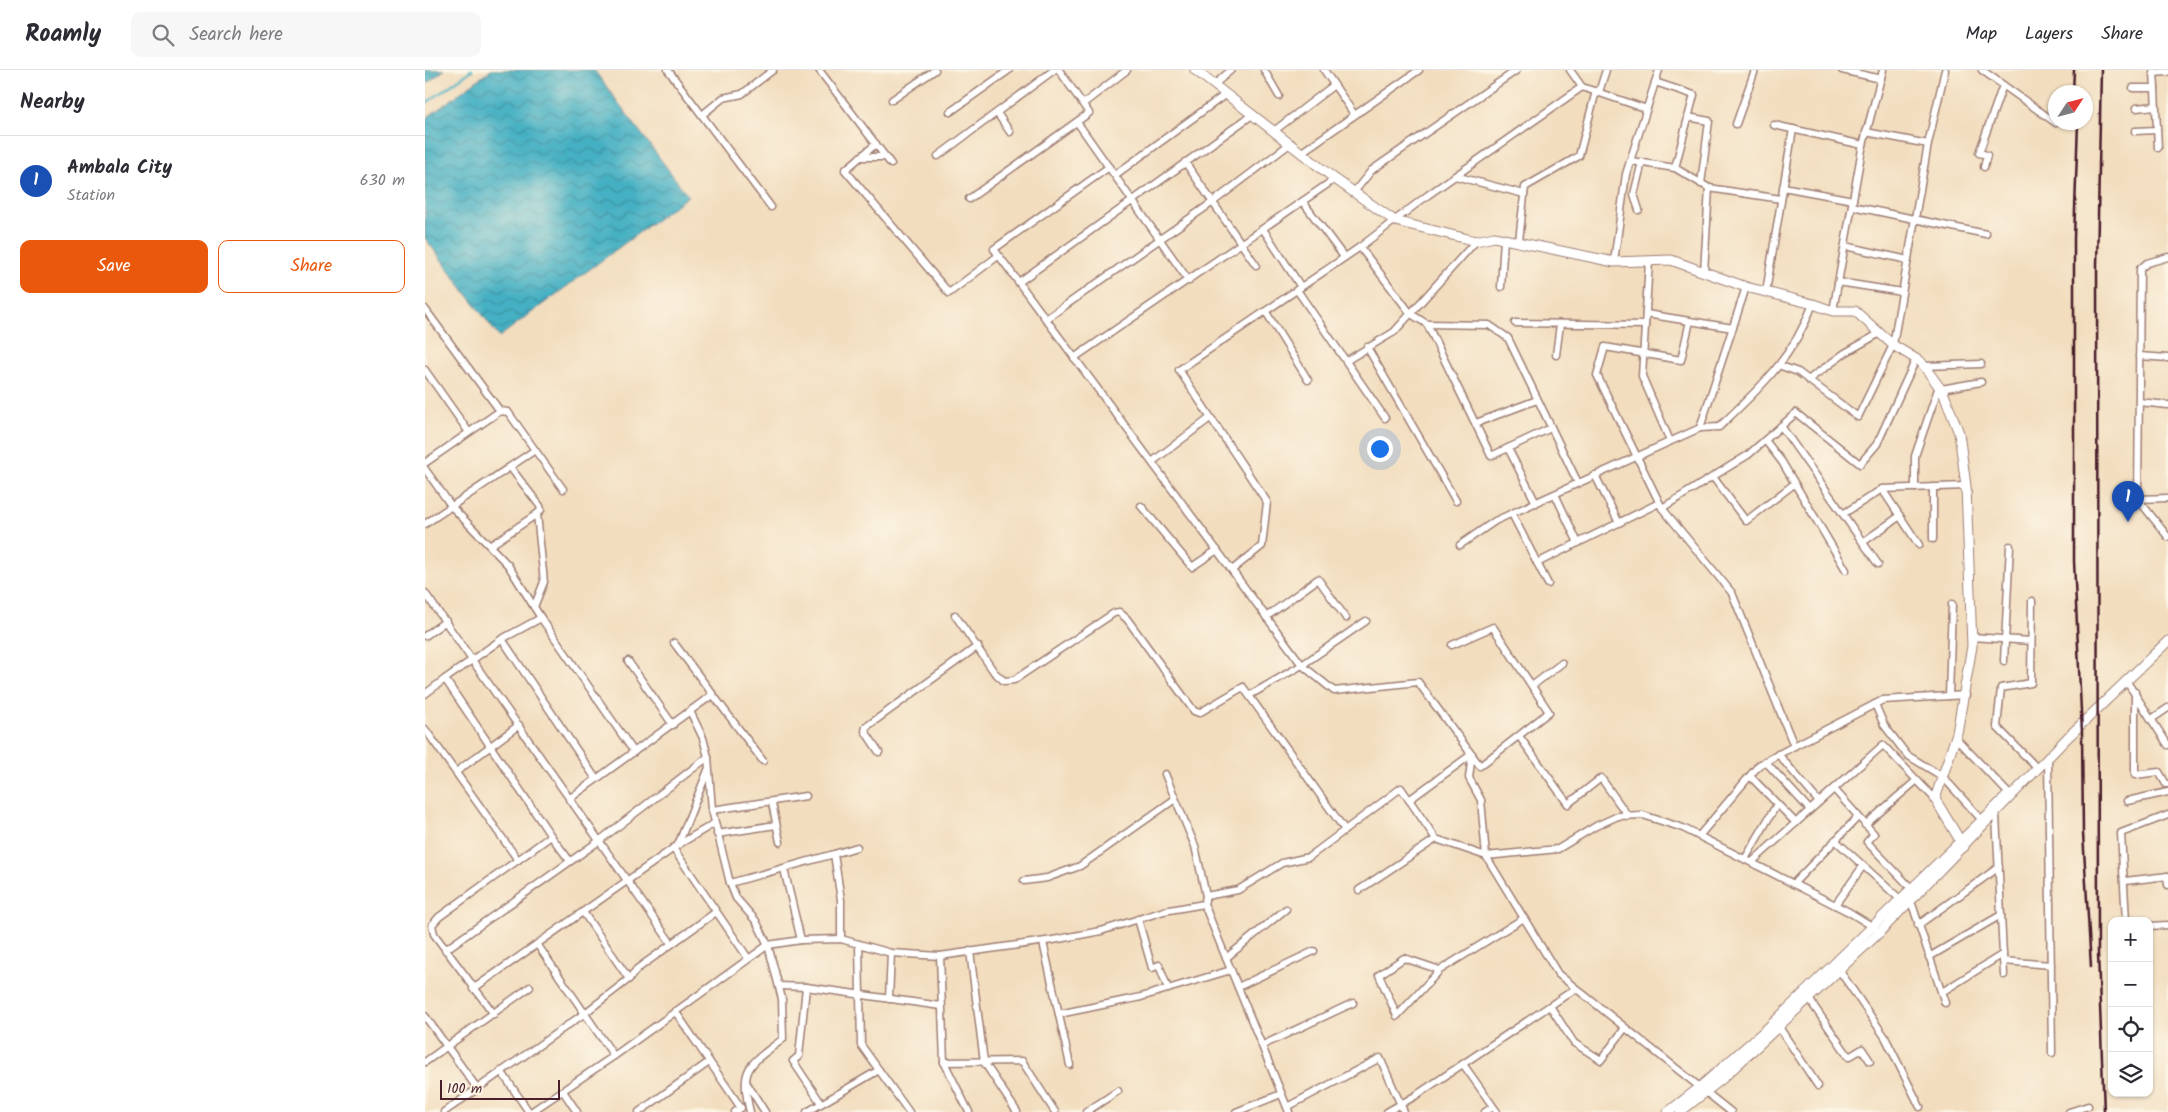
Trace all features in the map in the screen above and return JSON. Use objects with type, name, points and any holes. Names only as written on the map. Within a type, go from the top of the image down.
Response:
[{"type":"street","points":[[668,70],[771,207]]},
{"type":"street","points":[[702,115],[723,98],[742,94],[773,70]]},
{"type":"street","points":[[819,70],[891,164]]},
{"type":"street","points":[[892,100],[935,70]]},
{"type":"street","points":[[950,112],[1009,70]]},
{"type":"street","points":[[938,156],[1054,70]]},
{"type":"street","points":[[1084,103],[1127,70]]},
{"type":"street","points":[[1195,70],[1335,179],[1395,221],[1476,241],[1494,237],[1614,262],[1671,260],[1746,287],[1833,311],[1855,311],[1893,344],[1925,366],[1940,388],[1959,433],[1966,486],[1972,637],[1965,695],[1956,738],[1935,799]]},
{"type":"street","points":[[1213,85],[1231,70]]},
{"type":"street","points":[[1264,70],[1279,96]]},
{"type":"street","points":[[1325,70],[1353,114]]},
{"type":"street","points":[[1302,152],[1353,114],[1419,70]]},
{"type":"street","points":[[1354,192],[1372,170],[1517,70]]},
{"type":"street","points":[[1570,70],[1582,87],[1647,109]]},
{"type":"street","points":[[1519,241],[1525,187],[1579,156],[1598,92],[1607,70]]},
{"type":"street","points":[[1614,262],[1627,174],[1659,70]]},
{"type":"street","points":[[1736,124],[1755,70]]},
{"type":"street","points":[[1842,70],[1881,79]]},
{"type":"street","points":[[1833,311],[1863,145],[1883,70]]},
{"type":"street","points":[[1781,366],[1797,372],[1809,380],[1858,418],[1893,344],[1928,144],[1945,70]]},
{"type":"street","points":[[1983,70],[2048,117]]},
{"type":"street","points":[[969,199],[1089,113],[1062,71]]},
{"type":"street","points":[[2158,148],[2154,71],[2168,72]]},
{"type":"street","points":[[1655,82],[1694,95],[1675,168]]},
{"type":"street","points":[[1274,131],[1334,85]]},
{"type":"street","points":[[1984,167],[1987,155],[1979,153],[2003,85]]},
{"type":"street","points":[[1231,570],[1262,546],[1267,502],[1209,418],[1179,370],[1361,247],[1455,176],[1582,87]]},
{"type":"street","points":[[2133,88],[2155,88]]},
{"type":"street","points":[[1115,175],[1226,94]]},
{"type":"street","points":[[2136,108],[2156,106]]},
{"type":"street","points":[[997,113],[1010,132]]},
{"type":"street","points":[[1019,282],[1252,115]]},
{"type":"street","points":[[1688,117],[1709,121],[1701,184]]},
{"type":"street","points":[[1077,122],[1189,281]]},
{"type":"street","points":[[1774,125],[1863,145]]},
{"type":"street","points":[[1767,292],[1793,129]]},
{"type":"street","points":[[2135,131],[2157,130]]},
{"type":"street","points":[[1866,132],[1928,144]]},
{"type":"street","points":[[1045,319],[1160,240],[1291,143]]},
{"type":"street","points":[[876,144],[845,170],[949,293],[999,256]]},
{"type":"street","points":[[860,157],[886,157]]},
{"type":"street","points":[[1631,160],[1675,168],[1709,188],[1781,199]]},
{"type":"street","points":[[1185,162],[1256,265]]},
{"type":"street","points":[[1639,210],[1634,194],[1642,162]]},
{"type":"street","points":[[1109,167],[994,249],[999,256],[1302,665],[1334,691],[1418,682],[1480,766],[1549,712],[1493,627],[1452,645]]},
{"type":"street","points":[[1455,176],[1524,194]]},
{"type":"street","points":[[1074,358],[1189,281],[1335,179]]},
{"type":"street","points":[[1783,187],[1986,234]]},
{"type":"street","points":[[1704,272],[1709,188]]},
{"type":"street","points":[[1303,202],[1344,257]]},
{"type":"street","points":[[1263,230],[1346,361],[1385,418]]},
{"type":"street","points":[[1501,287],[1504,239]]},
{"type":"street","points":[[1346,361],[1394,332],[1476,241]]},
{"type":"street","points":[[1845,246],[1908,260]]},
{"type":"street","points":[[1361,247],[1411,314],[1427,324],[1489,325],[1508,338],[1578,483]]},
{"type":"street","points":[[2168,257],[2147,263],[2140,269],[2138,499],[2168,537]]},
{"type":"street","points":[[1649,261],[1642,376],[1670,441]]},
{"type":"street","points":[[1838,282],[1902,292]]},
{"type":"street","points":[[1700,428],[1746,287]]},
{"type":"street","points":[[1461,545],[1495,521],[1535,502],[1700,428],[1719,427],[1781,366],[1805,325],[1813,304]]},
{"type":"street","points":[[425,309],[500,411]]},
{"type":"street","points":[[1266,312],[1308,380]]},
{"type":"street","points":[[1646,314],[1733,328]]},
{"type":"street","points":[[1690,321],[1681,360],[1605,347],[1597,374],[1661,506],[1732,593],[1793,746]]},
{"type":"street","points":[[1515,323],[1645,325]]},
{"type":"street","points":[[1427,324],[1491,456],[1551,428]]},
{"type":"street","points":[[1556,355],[1561,324]]},
{"type":"street","points":[[1809,380],[1845,353],[1880,333]]},
{"type":"street","points":[[1367,347],[1456,501]]},
{"type":"street","points":[[2139,356],[2168,358]]},
{"type":"street","points":[[1537,563],[1619,523],[1661,506],[1713,477],[1748,455],[1796,413],[1860,464],[1877,444],[1916,359]]},
{"type":"street","points":[[1925,366],[1981,364]]},
{"type":"street","points":[[425,370],[468,431]]},
{"type":"street","points":[[1940,388],[1981,382]]},
{"type":"street","points":[[1915,488],[1915,456],[1940,388]]},
{"type":"street","points":[[1476,423],[1537,400]]},
{"type":"street","points":[[2139,402],[2168,405]]},
{"type":"street","points":[[425,463],[468,431],[500,411],[507,412],[563,489]]},
{"type":"street","points":[[1152,462],[1209,418]]},
{"type":"street","points":[[1781,426],[1878,564]]},
{"type":"street","points":[[1765,440],[1782,462],[1845,570]]},
{"type":"street","points":[[1508,448],[1535,502]]},
{"type":"street","points":[[425,524],[535,450]]},
{"type":"street","points":[[491,545],[541,510],[541,506],[510,467]]},
{"type":"street","points":[[425,469],[452,507],[491,545],[508,565],[541,618],[634,752]]},
{"type":"street","points":[[1595,475],[1619,523]]},
{"type":"street","points":[[1713,477],[1746,521],[1794,484]]},
{"type":"street","points":[[1843,514],[1882,490],[1966,486]]},
{"type":"street","points":[[1933,487],[1933,539]]},
{"type":"street","points":[[1882,490],[1919,545]]},
{"type":"street","points":[[1555,494],[1578,543]]},
{"type":"street","points":[[2138,499],[2168,498]]},
{"type":"street","points":[[1141,506],[1192,567],[1217,550]]},
{"type":"street","points":[[534,607],[544,582],[537,514]]},
{"type":"street","points":[[1511,514],[1548,584]]},
{"type":"street","points":[[1863,542],[1900,516]]},
{"type":"street","points":[[2004,661],[2010,546]]},
{"type":"street","points":[[1266,617],[1318,579],[1346,618]]},
{"type":"street","points":[[425,593],[671,943]]},
{"type":"street","points":[[2032,600],[2031,683],[2001,688],[1997,727],[2036,771]]},
{"type":"street","points":[[1949,696],[1952,604]]},
{"type":"street","points":[[955,616],[978,646],[994,672],[1008,681],[1014,680],[1114,613],[1119,612],[1127,619],[1195,711],[1199,713],[1207,711],[1243,687],[1345,830]]},
{"type":"street","points":[[425,694],[472,658],[541,618]]},
{"type":"street","points":[[425,636],[446,621]]},
{"type":"street","points":[[1250,695],[1302,665],[1366,621]]},
{"type":"street","points":[[1972,637],[2031,641]]},
{"type":"street","points":[[502,639],[596,779]]},
{"type":"street","points":[[1906,900],[1912,889],[1996,815],[2036,771],[2168,641]]},
{"type":"street","points":[[674,643],[763,761]]},
{"type":"street","points":[[879,752],[865,731],[866,727],[978,646]]},
{"type":"street","points":[[628,660],[673,725]]},
{"type":"street","points":[[1532,686],[1562,663]]},
{"type":"street","points":[[445,679],[551,836],[570,861]]},
{"type":"street","points":[[2127,682],[2153,718],[2168,744]]},
{"type":"street","points":[[2135,692],[2135,775],[2159,772],[2166,784],[2168,784]]},
{"type":"street","points":[[569,799],[713,695]]},
{"type":"street","points":[[1699,836],[1765,761],[1793,746],[1883,700],[1965,695]]},
{"type":"street","points":[[1875,704],[1884,725],[1907,756],[1943,777],[1981,819]]},
{"type":"street","points":[[2153,718],[2168,708]]},
{"type":"street","points":[[690,711],[703,738],[708,757],[712,810],[730,883],[737,898],[756,920],[767,944],[782,999],[783,1038],[750,1064],[745,1088],[750,1112]]},
{"type":"street","points":[[456,772],[519,726]]},
{"type":"street","points":[[425,729],[518,860]]},
{"type":"street","points":[[1519,736],[1568,804],[1601,778],[1629,816]]},
{"type":"street","points":[[1956,738],[2009,794]]},
{"type":"street","points":[[1752,862],[1883,746],[1935,799],[1962,844]]},
{"type":"street","points":[[1409,800],[1472,754]]},
{"type":"street","points":[[1472,754],[1469,778],[1481,800],[1486,856],[1558,974],[1702,1091],[1731,1112]]},
{"type":"street","points":[[1778,754],[1819,802]]},
{"type":"street","points":[[445,950],[599,841],[708,757]]},
{"type":"street","points":[[2049,758],[2052,1053]]},
{"type":"street","points":[[1765,761],[1810,810]]},
{"type":"street","points":[[675,847],[709,769]]},
{"type":"street","points":[[1680,1112],[1769,1027],[1877,930],[1962,844],[1981,819],[2036,771]]},
{"type":"street","points":[[1165,774],[1195,846],[1206,896],[1204,904],[1288,1109],[1380,1058],[1404,1112]]},
{"type":"street","points":[[1750,776],[1796,823]]},
{"type":"street","points":[[1865,825],[1917,780]]},
{"type":"street","points":[[1206,896],[1238,890],[1282,862],[1309,857],[1401,788],[1436,839],[1486,856],[1558,849],[1596,826],[1618,816],[1643,815],[1683,828],[1835,905],[1877,930]]},
{"type":"street","points":[[1834,789],[1874,834],[1867,842],[1912,889]]},
{"type":"street","points":[[2127,801],[2168,792]]},
{"type":"street","points":[[712,810],[772,803],[806,796]]},
{"type":"street","points":[[1024,881],[1047,878],[1080,866],[1175,799]]},
{"type":"street","points":[[772,803],[780,842]]},
{"type":"street","points":[[1745,859],[1777,804]]},
{"type":"street","points":[[1996,815],[2004,975]]},
{"type":"street","points":[[2126,917],[2121,833],[2168,815]]},
{"type":"street","points":[[1793,884],[1858,817]]},
{"type":"street","points":[[473,989],[675,847],[715,823]]},
{"type":"street","points":[[717,834],[776,825]]},
{"type":"street","points":[[494,1014],[445,950],[434,934],[432,925],[435,920],[551,836]]},
{"type":"street","points":[[1359,890],[1436,839]]},
{"type":"street","points":[[1835,840],[1863,866],[1906,900],[1918,925],[1945,1003]]},
{"type":"street","points":[[675,847],[748,958]]},
{"type":"street","points":[[730,883],[857,847]]},
{"type":"street","points":[[835,854],[841,900],[841,939]]},
{"type":"street","points":[[1835,905],[1863,866]]},
{"type":"street","points":[[1918,925],[1999,867]]},
{"type":"street","points":[[784,868],[801,940]]},
{"type":"street","points":[[2125,881],[2168,876],[2168,885]]},
{"type":"street","points":[[501,1071],[530,1112],[614,1056],[767,944],[801,940],[841,939],[891,953],[940,956],[1043,942],[1101,931],[1164,911],[1204,904]]},
{"type":"street","points":[[1226,958],[1286,909]]},
{"type":"street","points":[[583,912],[629,979]]},
{"type":"street","points":[[444,1112],[585,1013],[629,979],[637,969],[716,912]]},
{"type":"street","points":[[1929,957],[2001,915]]},
{"type":"street","points":[[1440,970],[1405,958],[1379,975],[1397,1016],[1440,970],[1524,918]]},
{"type":"street","points":[[1138,919],[1152,968],[1159,965],[1168,989]]},
{"type":"street","points":[[2153,926],[2168,925]]},
{"type":"street","points":[[1043,942],[1070,1065]]},
{"type":"street","points":[[537,944],[614,1056]]},
{"type":"street","points":[[859,944],[861,1045],[909,1112]]},
{"type":"street","points":[[969,951],[984,1062],[1017,1112]]},
{"type":"street","points":[[1238,987],[1314,951]]},
{"type":"street","points":[[889,999],[891,953]]},
{"type":"street","points":[[1942,992],[2003,954]]},
{"type":"street","points":[[940,956],[944,1062],[953,1084],[969,1112]]},
{"type":"street","points":[[2003,961],[2051,965]]},
{"type":"street","points":[[1668,1112],[1702,1091],[1779,1027],[1809,999],[1837,967]]},
{"type":"street","points":[[1837,967],[1885,1037],[1920,1107]]},
{"type":"street","points":[[1059,1014],[1168,989],[1231,970]]},
{"type":"street","points":[[779,986],[806,987],[941,1006]]},
{"type":"street","points":[[425,1062],[531,987]]},
{"type":"street","points":[[806,987],[799,1056],[793,1061],[821,1103]]},
{"type":"street","points":[[1387,1112],[1575,989]]},
{"type":"street","points":[[1809,999],[1849,1057],[1862,1050],[1870,1061]]},
{"type":"street","points":[[1263,1045],[1353,1003]]},
{"type":"street","points":[[1550,1006],[1574,1043],[1601,1060],[1625,1028]]},
{"type":"street","points":[[675,1011],[741,1108],[735,1112]]},
{"type":"street","points":[[425,1016],[477,1088]]},
{"type":"street","points":[[1779,1027],[1818,1086]]},
{"type":"street","points":[[944,1062],[1022,1061],[1055,1112]]},
{"type":"street","points":[[639,1112],[709,1062]]},
{"type":"street","points":[[1463,1064],[1495,1109],[1485,1112]]},
{"type":"street","points":[[807,1112],[879,1070]]},
{"type":"street","points":[[746,1082],[765,1112]]},
{"type":"street","points":[[563,1091],[577,1112]]},
{"type":"street","points":[[1086,1112],[1118,1091]]},
{"type":"street","points":[[1236,1112],[1281,1094]]},
{"type":"street","points":[[2069,1112],[2087,1106]]},
{"type":"water","points":[[425,70],[444,70],[425,85]]},
{"type":"water","points":[[491,70],[594,70],[688,196],[499,337],[425,238],[425,119]]},
{"type":"waterway","points":[[425,104],[472,70]]},
{"type":"railway","points":[[2073,85],[2074,70]]},
{"type":"railway","points":[[2101,70],[2097,266],[2098,953],[2104,1112]]},
{"type":"railway","points":[[2078,130],[2074,238],[2074,561],[2082,733],[2083,833],[2091,967]]},
{"type":"place","name":"Ambala City","points":[[2128,522]]}]
